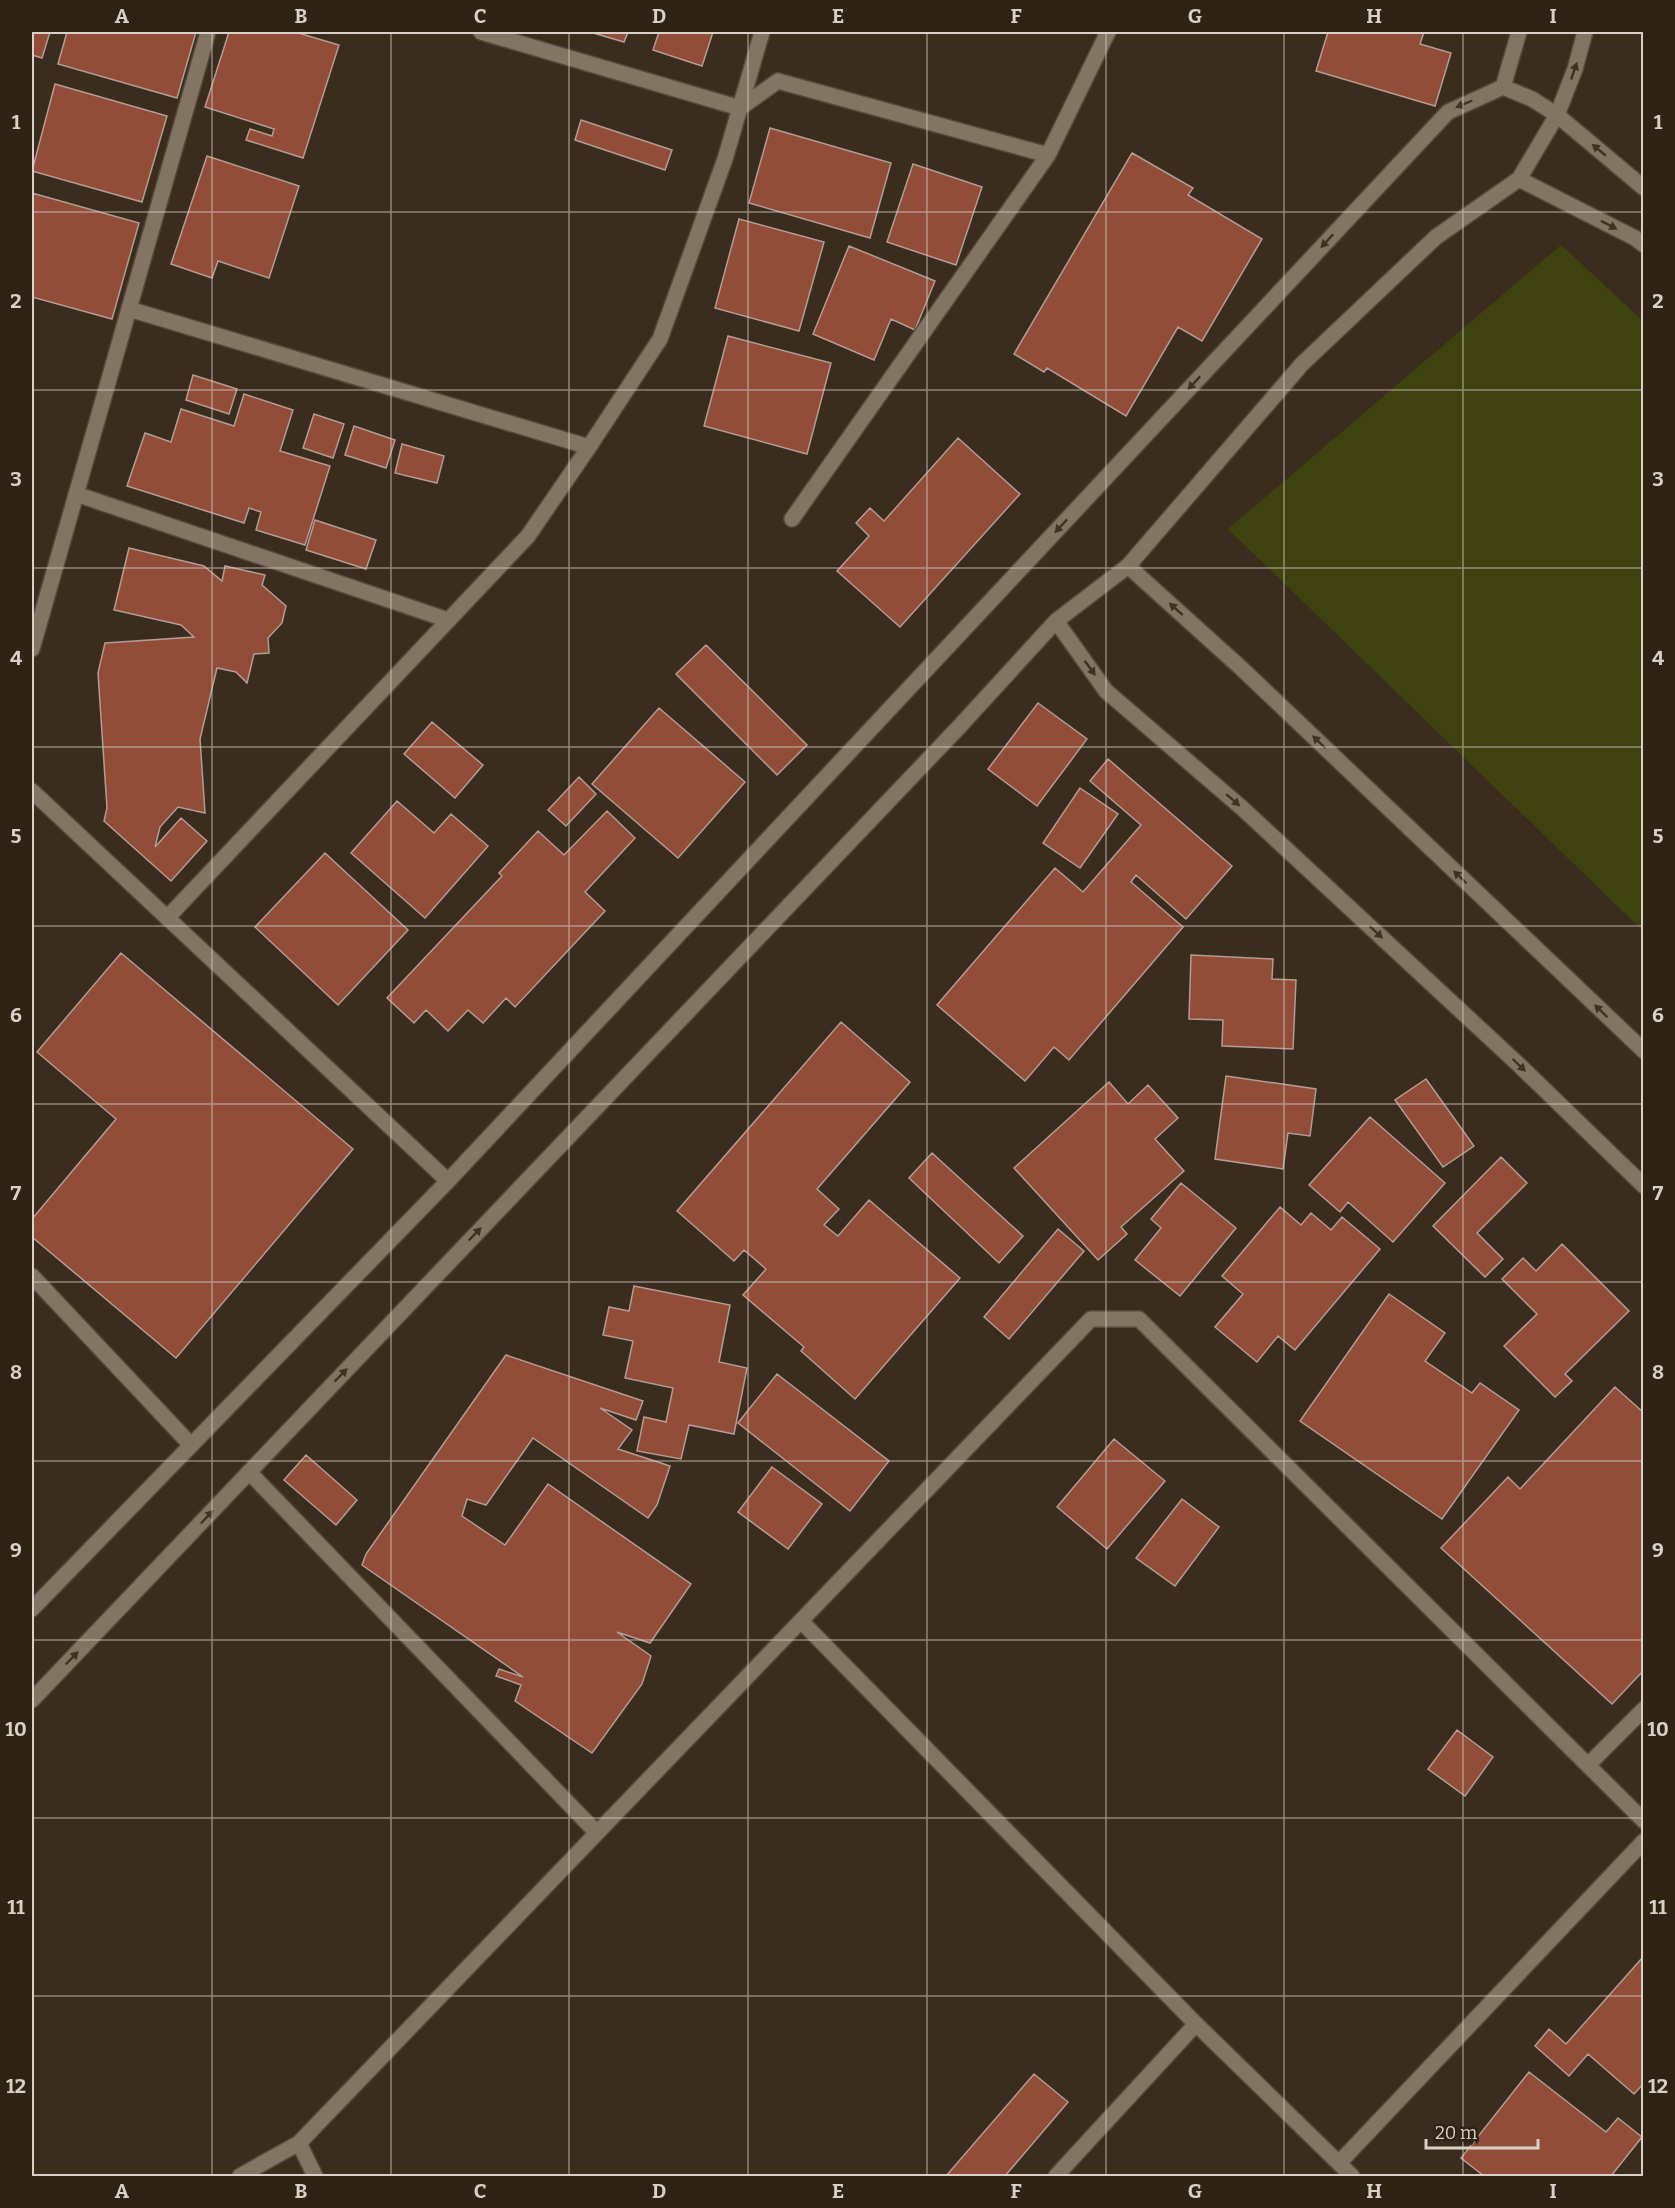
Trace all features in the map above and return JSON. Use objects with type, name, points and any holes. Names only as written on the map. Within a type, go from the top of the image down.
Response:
[{"type":"street","points":[[32,649],[208,32]]},
{"type":"street","points":[[482,32],[740,108]]},
{"type":"street","points":[[166,918],[528,536],[589,447],[660,339],[725,159],[762,32]]},
{"type":"street","points":[[792,519],[1048,155],[1108,32]]},
{"type":"street","points":[[1503,87],[1519,32]]},
{"type":"street","points":[[32,1700],[958,727],[1056,621],[1128,566],[1302,364],[1436,237],[1519,179],[1557,115],[1575,69],[1585,32]]},
{"type":"street","points":[[740,108],[778,81],[1048,155]]},
{"type":"street","points":[[32,1609],[448,1181],[1448,112],[1503,87],[1532,99],[1557,115],[1644,188]]},
{"type":"street","points":[[1519,179],[1635,238],[1644,245]]},
{"type":"street","points":[[129,309],[589,447]]},
{"type":"street","points":[[76,494],[448,620]]},
{"type":"street","points":[[1128,566],[1240,667],[1644,1051]]},
{"type":"street","points":[[1056,621],[1106,691],[1242,808],[1518,1064],[1644,1186]]},
{"type":"street","points":[[32,791],[448,1181]]},
{"type":"street","points":[[32,1276],[191,1445]]},
{"type":"street","points":[[240,2176],[299,2143],[1091,1319],[1139,1319],[1644,1821]]},
{"type":"street","points":[[249,1472],[597,1833]]},
{"type":"street","points":[[801,1622],[1196,2024],[1352,2176]]},
{"type":"street","points":[[1588,1765],[1644,1709]]},
{"type":"street","points":[[1339,2163],[1644,1840]]},
{"type":"street","points":[[1056,2176],[1196,2024]]},
{"type":"street","points":[[299,2143],[315,2176]]},
{"type":"green space","points":[[1561,245],[1643,321],[1643,931],[1228,529]]},
{"type":"building","points":[[32,32],[50,32],[42,58],[32,55]]},
{"type":"building","points":[[67,32],[196,32],[177,98],[58,64]]},
{"type":"building","points":[[229,32],[295,32],[339,45],[303,158],[246,140],[250,129],[272,136],[274,129],[205,107]]},
{"type":"building","points":[[590,32],[628,32],[624,42]]},
{"type":"building","points":[[659,32],[713,32],[702,66],[653,50]]},
{"type":"building","points":[[1328,32],[1424,32],[1420,44],[1451,53],[1435,106],[1316,71]]},
{"type":"building","points":[[55,84],[167,116],[142,202],[32,171]]},
{"type":"building","points":[[581,120],[672,150],[665,170],[575,140]]},
{"type":"building","points":[[770,128],[891,163],[870,238],[749,203]]},
{"type":"building","points":[[1132,153],[1193,188],[1188,195],[1262,239],[1202,341],[1178,327],[1126,416],[1047,368],[1044,372],[1014,354]]},
{"type":"building","points":[[207,156],[299,186],[269,278],[218,261],[212,278],[171,264]]},
{"type":"building","points":[[913,164],[982,187],[956,265],[887,242]]},
{"type":"building","points":[[32,193],[139,223],[112,319],[32,297]]},
{"type":"building","points":[[739,219],[824,242],[799,331],[715,308]]},
{"type":"building","points":[[849,246],[935,281],[915,330],[891,319],[874,360],[813,334]]},
{"type":"building","points":[[728,336],[831,363],[807,454],[704,426]]},
{"type":"building","points":[[193,375],[237,389],[229,414],[186,400]]},
{"type":"building","points":[[244,394],[293,410],[280,451],[330,466],[305,545],[256,530],[261,512],[249,508],[244,523],[127,486],[145,433],[171,442],[181,409],[234,426]]},
{"type":"building","points":[[314,414],[344,424],[333,458],[303,448]]},
{"type":"building","points":[[354,426],[395,440],[386,468],[345,455]]},
{"type":"building","points":[[958,438],[1020,494],[900,627],[837,571],[869,536],[856,523],[870,508],[884,521]]},
{"type":"building","points":[[402,444],[444,456],[437,483],[395,473]]},
{"type":"building","points":[[315,520],[376,540],[366,569],[306,550]]},
{"type":"building","points":[[129,548],[204,566],[222,581],[225,566],[265,575],[262,585],[286,606],[282,623],[268,638],[269,653],[254,654],[247,683],[236,672],[217,668],[200,739],[205,813],[178,807],[160,827],[155,847],[181,818],[207,841],[171,881],[104,821],[107,808],[98,673],[105,643],[194,637],[181,625],[114,610]]},
{"type":"building","points":[[706,645],[807,745],[777,775],[676,674]]},
{"type":"building","points":[[1038,703],[1087,739],[1037,806],[988,769]]},
{"type":"building","points":[[659,708],[745,782],[678,858],[592,784]]},
{"type":"building","points":[[432,722],[483,765],[455,798],[404,754]]},
{"type":"building","points":[[1108,759],[1232,866],[1186,919],[1136,875],[1131,882],[1183,927],[1069,1060],[1054,1047],[1025,1081],[937,1005],[1055,868],[1083,892],[1141,825],[1090,781]]},
{"type":"building","points":[[579,777],[596,794],[566,826],[548,810]]},
{"type":"building","points":[[1080,788],[1118,814],[1080,868],[1043,843]]},
{"type":"building","points":[[397,801],[434,833],[451,814],[488,846],[425,918],[351,853]]},
{"type":"building","points":[[607,811],[635,838],[585,892],[605,911],[515,1007],[506,998],[483,1023],[468,1010],[448,1031],[426,1010],[414,1023],[387,998],[502,876],[499,873],[538,831],[564,855]]},
{"type":"building","points":[[325,853],[408,930],[338,1005],[255,927]]},
{"type":"building","points":[[121,953],[353,1149],[176,1358],[32,1237],[32,1219],[116,1119],[37,1052]]},
{"type":"building","points":[[1191,955],[1273,959],[1272,979],[1296,980],[1293,1049],[1222,1046],[1223,1020],[1189,1019]]},
{"type":"building","points":[[841,1022],[910,1082],[817,1189],[839,1209],[824,1225],[838,1236],[869,1200],[960,1278],[855,1399],[801,1351],[804,1347],[743,1295],[766,1269],[744,1250],[734,1261],[677,1211]]},
{"type":"building","points":[[1226,1076],[1316,1089],[1310,1136],[1288,1133],[1283,1169],[1215,1159]]},
{"type":"building","points":[[1426,1079],[1474,1146],[1443,1167],[1395,1100]]},
{"type":"building","points":[[1109,1082],[1128,1104],[1148,1085],[1178,1118],[1155,1139],[1184,1171],[1121,1227],[1127,1234],[1098,1260],[1014,1168]]},
{"type":"building","points":[[1370,1117],[1445,1183],[1393,1242],[1348,1202],[1340,1212],[1309,1185]]},
{"type":"building","points":[[932,1153],[1023,1236],[999,1263],[909,1178]]},
{"type":"building","points":[[1501,1157],[1527,1183],[1477,1233],[1503,1259],[1485,1277],[1433,1226]]},
{"type":"building","points":[[1181,1183],[1236,1228],[1180,1296],[1135,1260],[1161,1228],[1151,1219]]},
{"type":"building","points":[[1280,1207],[1301,1225],[1311,1213],[1331,1230],[1342,1217],[1380,1249],[1295,1350],[1278,1336],[1257,1362],[1215,1327],[1243,1294],[1222,1276]]},
{"type":"building","points":[[1058,1229],[1084,1251],[1009,1339],[984,1317]]},
{"type":"building","points":[[1562,1244],[1629,1311],[1565,1374],[1572,1381],[1555,1397],[1504,1346],[1537,1314],[1502,1279],[1523,1258],[1536,1271]]},
{"type":"building","points":[[634,1286],[730,1305],[719,1362],[747,1368],[734,1434],[689,1425],[681,1459],[637,1451],[644,1417],[666,1422],[673,1388],[625,1378],[633,1341],[603,1335],[609,1307],[629,1311]]},
{"type":"building","points":[[1389,1294],[1445,1333],[1425,1361],[1472,1393],[1480,1383],[1519,1410],[1442,1519],[1300,1421]]},
{"type":"building","points":[[506,1355],[643,1401],[636,1420],[600,1408],[632,1430],[618,1449],[670,1466],[657,1505],[648,1518],[533,1438],[486,1505],[467,1499],[462,1516],[505,1545],[548,1484],[691,1584],[650,1643],[617,1632],[651,1656],[642,1684],[592,1753],[515,1701],[521,1685],[496,1676],[499,1669],[523,1677],[362,1565],[366,1554]]},
{"type":"building","points":[[777,1374],[889,1461],[850,1511],[738,1423]]},
{"type":"building","points":[[1615,1387],[1644,1413],[1644,1670],[1612,1704],[1441,1548],[1508,1477],[1520,1489]]},
{"type":"building","points":[[1114,1439],[1165,1481],[1107,1549],[1057,1507]]},
{"type":"building","points":[[306,1455],[357,1500],[336,1525],[284,1480]]},
{"type":"building","points":[[772,1467],[822,1504],[788,1549],[738,1512]]},
{"type":"building","points":[[1182,1499],[1219,1527],[1175,1586],[1136,1558]]},
{"type":"building","points":[[1457,1730],[1493,1757],[1465,1796],[1428,1769]]},
{"type":"building","points":[[1643,1957],[1644,2083],[1634,2094],[1588,2054],[1569,2076],[1535,2046],[1549,2029],[1566,2044]]},
{"type":"building","points":[[1529,2072],[1606,2132],[1618,2118],[1642,2137],[1611,2176],[1484,2176],[1461,2158]]},
{"type":"building","points":[[1034,2074],[1068,2102],[1005,2176],[946,2176]]}]
